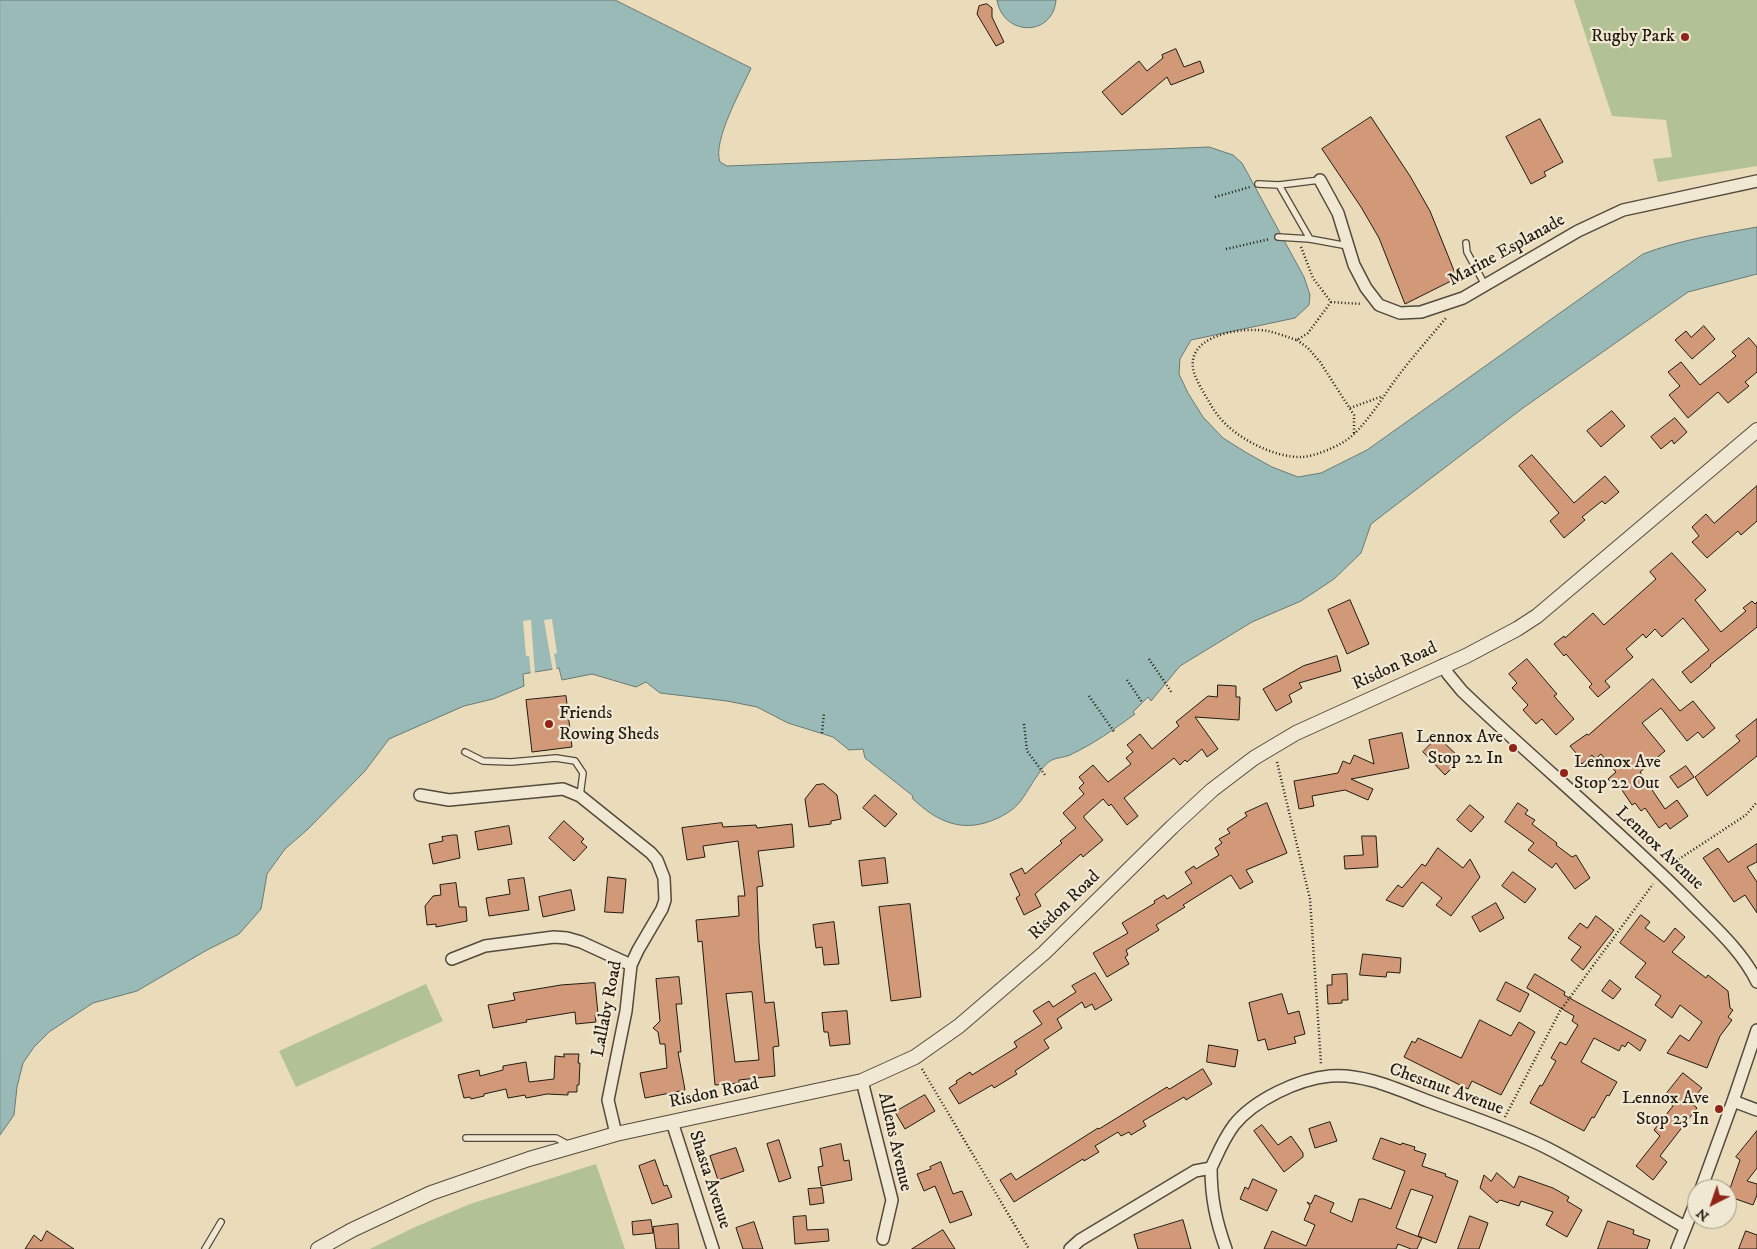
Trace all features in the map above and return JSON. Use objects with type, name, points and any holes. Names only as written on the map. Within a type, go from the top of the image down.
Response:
[{"type":"street","points":[[1320,180],[1338,213],[1354,265],[1362,281],[1379,305]]},
{"type":"street","name":"Marine Esplanade","points":[[1379,305],[1400,313],[1421,312],[1463,298],[1578,231],[1623,210],[1757,181]]},
{"type":"street","name":"Risdon Road","points":[[318,1249],[352,1230],[431,1193],[486,1173],[570,1146],[616,1134],[862,1081],[915,1057],[959,1026],[1012,982],[1084,915],[1192,808],[1231,775],[1273,746],[1296,733],[1490,644],[1537,616],[1757,430]]},
{"type":"street","name":"Lennox Avenue","points":[[1444,665],[1448,674],[1462,691],[1660,873],[1742,956],[1757,982]]},
{"type":"street","name":"Lallaby Road","points":[[420,795],[449,800],[562,789],[580,796],[651,853],[661,868],[665,890],[662,909],[631,966],[626,1011],[608,1100],[616,1134]]},
{"type":"street","points":[[452,959],[485,946],[554,937],[581,942],[631,966]]},
{"type":"street","points":[[1705,1179],[1757,1030]]},
{"type":"street","name":"Chestnut Avenue","points":[[1226,1249],[1218,1228],[1211,1194],[1211,1168],[1224,1139],[1236,1123],[1252,1109],[1284,1087],[1331,1076],[1354,1077],[1384,1084],[1547,1148],[1685,1227]]},
{"type":"street","name":"Allens Avenue","points":[[862,1081],[892,1200],[882,1239]]},
{"type":"street","points":[[1733,1102],[1757,1110]]},
{"type":"street","name":"Shasta Avenue","points":[[672,1122],[713,1249]]},
{"type":"street","points":[[1070,1249],[1080,1240],[1195,1171],[1211,1168]]},
{"type":"street","points":[[1677,1249],[1687,1222]]},
{"type":"lane","points":[[1258,184],[1320,180]]},
{"type":"lane","points":[[1279,184],[1310,239]]},
{"type":"lane","points":[[1278,236],[1310,239],[1348,246]]},
{"type":"lane","points":[[1466,243],[1467,252],[1485,284]]},
{"type":"lane","points":[[465,752],[483,761],[511,762],[556,758],[576,761],[583,773],[580,796]]},
{"type":"lane","points":[[466,1138],[556,1138],[570,1146]]},
{"type":"lane","points":[[205,1249],[221,1222]]},
{"type":"path","points":[[1216,196],[1258,184]]},
{"type":"path","points":[[1226,249],[1278,236]]},
{"type":"path","points":[[1298,238],[1313,278],[1330,302]]},
{"type":"path","points":[[1354,432],[1354,415],[1350,408],[1320,362],[1308,348],[1297,340],[1268,331],[1255,330],[1216,336],[1200,344],[1195,352],[1193,360],[1197,381],[1217,415],[1232,430],[1254,444],[1282,455],[1303,457],[1343,443],[1368,419],[1402,371],[1463,298]]},
{"type":"path","points":[[1330,302],[1379,305]]},
{"type":"path","points":[[1297,340],[1308,333],[1330,302]]},
{"type":"path","points":[[1350,408],[1384,395]]},
{"type":"path","points":[[1149,659],[1172,693]]},
{"type":"path","points":[[1127,680],[1142,702]]},
{"type":"path","points":[[1089,696],[1115,733]]},
{"type":"path","points":[[822,733],[824,712]]},
{"type":"path","points":[[1024,724],[1027,751],[1045,775]]},
{"type":"path","points":[[1273,746],[1310,899],[1322,1077]]},
{"type":"path","points":[[1500,1128],[1560,1011],[1660,873],[1746,815],[1757,802]]},
{"type":"path","points":[[915,1057],[1029,1249]]},
{"type":"green space","points":[[1574,0],[1757,0],[1757,166],[1658,182],[1653,159],[1672,157],[1666,120],[1612,116]]},
{"type":"green space","points":[[426,984],[443,1021],[296,1087],[279,1051]]},
{"type":"green space","points":[[596,1164],[625,1249],[370,1249],[415,1227],[470,1204]]},
{"type":"water","points":[[0,0],[615,0],[751,68],[729,115],[720,141],[720,162],[727,166],[1209,147],[1233,155],[1242,163],[1304,277],[1310,295],[1309,305],[1295,318],[1191,340],[1180,359],[1179,374],[1203,417],[1223,438],[1272,467],[1298,477],[1321,473],[1367,450],[1643,254],[1685,241],[1757,227],[1757,274],[1688,292],[1523,408],[1371,524],[1361,553],[1334,579],[1301,601],[1252,622],[1180,666],[1151,701],[1148,697],[1133,712],[1135,714],[1088,746],[1065,757],[1048,762],[1017,805],[1005,814],[986,823],[963,825],[942,820],[922,807],[912,798],[913,796],[865,758],[863,749],[849,750],[833,737],[788,723],[757,707],[727,701],[660,693],[646,682],[636,687],[592,674],[562,680],[559,668],[523,674],[524,686],[493,699],[464,706],[389,739],[365,771],[307,830],[285,849],[267,874],[261,909],[239,934],[207,950],[137,991],[93,1003],[49,1032],[34,1047],[23,1063],[17,1087],[14,1115],[0,1135]]},
{"type":"water","points":[[997,0],[1056,0],[1053,12],[1046,21],[1038,26],[1028,28],[1008,21],[1001,12]]},
{"type":"pier","points":[[552,619],[557,653],[554,654],[557,671],[553,672],[544,620]]},
{"type":"pier","points":[[531,620],[535,675],[531,675],[529,656],[526,656],[523,621]]},
{"type":"building","points":[[987,4],[992,8],[992,17],[1004,42],[996,46],[977,14],[979,6]]},
{"type":"building","points":[[1176,49],[1184,67],[1200,61],[1204,72],[1171,85],[1167,77],[1122,115],[1102,92],[1139,61],[1147,71],[1163,58],[1162,55]]},
{"type":"building","points":[[1371,117],[1410,176],[1430,211],[1457,278],[1405,304],[1379,238],[1361,207],[1322,149]]},
{"type":"building","points":[[1540,119],[1563,162],[1544,172],[1546,176],[1531,184],[1506,137]]},
{"type":"building","points":[[1704,326],[1715,339],[1692,359],[1675,340],[1686,331],[1691,337]]},
{"type":"building","points":[[1749,338],[1757,347],[1757,372],[1745,382],[1749,386],[1728,403],[1718,392],[1688,418],[1669,395],[1680,386],[1668,372],[1681,362],[1700,385],[1736,356],[1732,352]]},
{"type":"building","points":[[1612,411],[1625,426],[1601,447],[1587,431]]},
{"type":"building","points":[[1675,418],[1687,432],[1674,444],[1672,440],[1661,449],[1651,437]]},
{"type":"building","points":[[1532,455],[1574,503],[1605,476],[1619,492],[1605,504],[1602,501],[1582,517],[1585,520],[1564,538],[1550,521],[1559,513],[1519,466]]},
{"type":"building","points":[[1757,486],[1757,521],[1741,535],[1738,531],[1707,558],[1692,542],[1699,536],[1692,527],[1706,514],[1714,523]]},
{"type":"building","points":[[1672,553],[1706,590],[1695,600],[1721,632],[1746,611],[1743,608],[1752,601],[1755,604],[1757,602],[1757,627],[1691,683],[1682,672],[1709,650],[1683,618],[1662,637],[1655,629],[1646,638],[1643,634],[1626,649],[1633,657],[1605,681],[1610,687],[1598,697],[1589,687],[1592,684],[1566,654],[1564,656],[1554,644],[1564,636],[1565,638],[1593,613],[1604,625],[1656,579],[1650,572]]},
{"type":"building","points":[[1350,600],[1369,644],[1347,654],[1328,610]]},
{"type":"building","points":[[1337,656],[1341,671],[1299,683],[1302,688],[1289,695],[1292,702],[1276,711],[1263,689],[1303,666]]},
{"type":"building","points":[[1527,659],[1557,694],[1554,696],[1574,719],[1556,735],[1542,719],[1536,724],[1523,710],[1528,705],[1512,688],[1517,683],[1509,674]]},
{"type":"building","points":[[1653,679],[1680,711],[1693,701],[1715,728],[1703,738],[1698,732],[1687,741],[1661,708],[1642,723],[1665,751],[1640,772],[1665,809],[1677,800],[1688,816],[1670,829],[1666,823],[1659,828],[1645,808],[1641,811],[1635,803],[1632,805],[1620,787],[1617,789],[1608,779],[1616,772],[1601,754],[1595,759],[1592,755],[1582,764],[1574,755],[1576,753],[1570,746],[1588,735]]},
{"type":"building","points":[[1218,685],[1236,686],[1236,697],[1240,697],[1239,720],[1195,717],[1218,749],[1207,757],[1202,749],[1187,762],[1185,760],[1180,765],[1174,758],[1124,798],[1138,816],[1127,825],[1111,804],[1109,806],[1103,799],[1084,818],[1103,840],[1083,857],[1081,854],[1035,894],[1041,906],[1024,915],[1016,898],[1020,895],[1010,874],[1022,868],[1025,874],[1062,843],[1060,841],[1076,828],[1063,813],[1084,794],[1079,788],[1084,783],[1079,777],[1093,765],[1108,782],[1131,764],[1126,758],[1133,752],[1127,745],[1140,734],[1152,749],[1179,726],[1176,722],[1208,696],[1217,697]]},
{"type":"building","name":"Friends Rowing Sheds","points":[[566,696],[572,747],[532,752],[526,700]]},
{"type":"building","points":[[1757,719],[1757,756],[1707,796],[1695,777],[1740,741],[1736,736]]},
{"type":"building","points":[[1402,733],[1409,768],[1351,779],[1373,789],[1368,800],[1345,790],[1312,796],[1314,806],[1299,809],[1294,781],[1338,773],[1343,761],[1350,764],[1354,755],[1374,764],[1369,740]]},
{"type":"building","points":[[1438,737],[1461,759],[1445,775],[1423,752]]},
{"type":"building","points":[[1686,766],[1694,777],[1678,788],[1670,777]]},
{"type":"building","points":[[824,784],[837,795],[841,819],[831,821],[831,824],[809,827],[805,799],[816,785]]},
{"type":"building","points":[[875,795],[897,814],[885,827],[863,808]]},
{"type":"building","points":[[1267,803],[1287,853],[1246,870],[1253,882],[1240,889],[1231,875],[1183,905],[1185,907],[1156,925],[1159,930],[1126,950],[1128,955],[1125,957],[1129,964],[1107,977],[1093,953],[1128,933],[1122,923],[1155,903],[1154,901],[1164,895],[1167,899],[1192,883],[1185,872],[1194,866],[1196,869],[1219,855],[1215,848],[1222,843],[1219,839],[1230,833],[1227,829],[1247,816],[1245,813]]},
{"type":"building","points":[[1518,803],[1528,810],[1525,814],[1535,820],[1532,824],[1572,857],[1576,855],[1590,878],[1575,889],[1556,863],[1552,868],[1528,850],[1534,843],[1505,822]]},
{"type":"building","points":[[1470,805],[1484,817],[1471,832],[1457,820]]},
{"type":"building","points":[[564,821],[584,839],[581,842],[587,847],[574,861],[549,838]]},
{"type":"building","points":[[722,823],[723,827],[756,825],[757,828],[792,824],[794,847],[758,851],[763,886],[757,887],[759,942],[765,1003],[774,1002],[779,1046],[773,1047],[775,1076],[739,1080],[739,1083],[715,1085],[702,941],[698,942],[696,920],[739,916],[738,896],[745,896],[738,841],[703,846],[705,857],[687,860],[682,828]],"holes":[[[752,992],[759,1060],[735,1062],[726,994]]]},
{"type":"building","points":[[509,826],[512,844],[478,850],[475,832]]},
{"type":"building","points":[[457,835],[460,858],[433,864],[429,844],[443,841],[442,837]]},
{"type":"building","points":[[1362,836],[1376,836],[1378,867],[1345,869],[1344,856],[1363,855]]},
{"type":"building","points":[[1757,844],[1757,862],[1747,867],[1757,882],[1757,913],[1745,895],[1734,902],[1703,858],[1718,848],[1728,862]]},
{"type":"building","points":[[1438,848],[1463,868],[1470,859],[1480,877],[1451,916],[1436,905],[1442,898],[1422,882],[1403,907],[1386,900],[1398,885],[1402,888],[1422,864],[1425,866]]},
{"type":"building","points":[[885,858],[888,883],[862,886],[859,861]]},
{"type":"building","points":[[1513,872],[1536,889],[1525,903],[1502,886]]},
{"type":"building","points":[[608,877],[626,879],[623,913],[605,912]]},
{"type":"building","points":[[524,878],[529,910],[489,916],[486,898],[510,894],[508,880]]},
{"type":"building","points":[[456,883],[459,907],[466,907],[467,921],[436,927],[436,924],[427,925],[425,906],[433,896],[441,895],[440,885]]},
{"type":"building","points":[[571,890],[575,910],[543,917],[539,897]]},
{"type":"building","points":[[1496,903],[1504,918],[1480,932],[1472,917]]},
{"type":"building","points":[[910,904],[921,997],[891,1001],[879,907]]},
{"type":"building","points":[[1641,915],[1650,922],[1645,928],[1664,942],[1675,928],[1685,937],[1672,952],[1706,978],[1708,975],[1728,991],[1730,1008],[1733,1010],[1728,1017],[1732,1020],[1720,1036],[1707,1068],[1667,1053],[1680,1035],[1689,1041],[1702,1022],[1680,1005],[1672,1018],[1655,1005],[1661,996],[1635,977],[1646,963],[1620,943]]},
{"type":"building","points":[[1596,916],[1614,930],[1583,970],[1571,960],[1581,947],[1568,938],[1580,923],[1587,928]]},
{"type":"building","points":[[834,922],[839,964],[824,965],[822,947],[816,948],[813,925]]},
{"type":"building","points":[[1363,954],[1401,958],[1400,973],[1387,972],[1386,977],[1360,975]]},
{"type":"building","points":[[1095,973],[1112,1000],[1095,1010],[1092,1004],[1085,1008],[1082,1002],[1057,1019],[1062,1028],[1044,1040],[1049,1048],[1015,1071],[1017,1074],[994,1088],[992,1085],[959,1104],[949,1088],[957,1083],[956,1081],[970,1072],[972,1075],[1017,1047],[1014,1042],[1042,1024],[1033,1011],[1049,1001],[1053,1007],[1076,992],[1072,986]]},
{"type":"building","points":[[1347,974],[1348,1000],[1342,1000],[1342,1003],[1328,1004],[1327,985],[1332,985],[1332,975]]},
{"type":"building","points":[[1535,974],[1565,992],[1564,995],[1646,1040],[1640,1051],[1628,1042],[1625,1047],[1622,1045],[1619,1051],[1594,1038],[1581,1062],[1617,1082],[1584,1131],[1530,1103],[1556,1061],[1551,1058],[1560,1042],[1566,1045],[1578,1025],[1572,1021],[1574,1016],[1527,988]]},
{"type":"building","points":[[679,977],[682,1004],[676,1004],[681,1052],[678,1052],[685,1090],[645,1098],[640,1073],[667,1068],[665,1044],[660,1044],[658,1032],[653,1028],[660,1021],[656,979]]},
{"type":"building","points":[[1610,980],[1621,989],[1613,999],[1602,991]]},
{"type":"building","points":[[1506,982],[1529,994],[1520,1012],[1497,1000]]},
{"type":"building","points":[[595,983],[598,1014],[595,1015],[596,1022],[576,1024],[575,1012],[526,1020],[527,1022],[493,1028],[488,1005],[515,1000],[513,993],[561,985]]},
{"type":"building","points":[[1282,994],[1288,1014],[1299,1011],[1305,1034],[1294,1037],[1296,1043],[1268,1050],[1265,1039],[1258,1041],[1249,1003]]},
{"type":"building","points":[[847,1011],[850,1044],[830,1046],[828,1032],[824,1032],[822,1013]]},
{"type":"building","points":[[1480,1020],[1511,1036],[1519,1022],[1535,1032],[1501,1095],[1472,1081],[1468,1089],[1404,1057],[1412,1041],[1415,1043],[1418,1038],[1461,1058]]},
{"type":"building","points":[[1209,1045],[1238,1050],[1235,1067],[1207,1062]]},
{"type":"building","points":[[564,1054],[579,1054],[579,1085],[577,1085],[577,1092],[568,1092],[568,1095],[547,1094],[526,1098],[525,1095],[508,1098],[506,1089],[471,1099],[470,1097],[464,1098],[458,1075],[479,1070],[480,1076],[503,1070],[503,1066],[526,1062],[529,1082],[554,1079],[555,1056],[564,1057]]},
{"type":"building","points":[[1203,1069],[1212,1084],[1186,1100],[1184,1097],[1143,1121],[1146,1126],[1131,1135],[1129,1132],[1121,1136],[1118,1132],[1095,1146],[1099,1152],[1084,1161],[1083,1159],[1014,1202],[1000,1180],[1011,1173],[1016,1180],[1167,1087],[1169,1089]]},
{"type":"building","points":[[1683,1073],[1702,1088],[1690,1102],[1697,1108],[1660,1156],[1667,1162],[1653,1180],[1636,1166],[1660,1136],[1654,1130],[1673,1106],[1663,1098]]},
{"type":"building","points":[[925,1095],[935,1111],[905,1129],[895,1112]]},
{"type":"building","points":[[1330,1122],[1337,1141],[1315,1148],[1309,1129]]},
{"type":"building","points":[[1262,1125],[1278,1145],[1291,1136],[1303,1153],[1303,1157],[1284,1172],[1254,1131]]},
{"type":"building","points":[[1757,1131],[1757,1168],[1747,1181],[1757,1184],[1757,1195],[1753,1205],[1737,1199],[1737,1179],[1733,1179],[1740,1160],[1736,1157]]},
{"type":"building","points":[[1381,1138],[1401,1145],[1402,1143],[1415,1147],[1414,1150],[1426,1154],[1422,1166],[1446,1174],[1445,1176],[1458,1181],[1436,1243],[1418,1236],[1433,1196],[1411,1189],[1396,1228],[1422,1238],[1417,1249],[1411,1249],[1398,1244],[1396,1249],[1264,1249],[1272,1231],[1306,1246],[1315,1225],[1304,1220],[1310,1206],[1307,1202],[1311,1204],[1315,1195],[1334,1203],[1330,1212],[1352,1222],[1359,1199],[1391,1209],[1405,1171],[1373,1159]]},
{"type":"building","points":[[779,1140],[791,1178],[779,1182],[767,1144]]},
{"type":"building","points":[[841,1144],[844,1161],[849,1160],[852,1180],[821,1186],[818,1167],[823,1166],[820,1149]]},
{"type":"building","points":[[736,1148],[744,1171],[718,1180],[710,1156]]},
{"type":"building","points":[[655,1160],[664,1186],[667,1185],[672,1197],[652,1204],[639,1166]]},
{"type":"building","points":[[941,1162],[953,1194],[962,1191],[972,1215],[950,1223],[935,1186],[924,1191],[917,1174],[931,1169],[930,1167]]},
{"type":"building","points":[[1497,1173],[1514,1188],[1519,1176],[1553,1188],[1569,1197],[1567,1201],[1582,1210],[1567,1237],[1546,1225],[1553,1212],[1521,1201],[1519,1206],[1500,1200],[1497,1203],[1480,1188],[1484,1175],[1491,1181]]},
{"type":"building","points":[[1253,1179],[1277,1190],[1267,1211],[1240,1199],[1245,1187],[1248,1189]]},
{"type":"building","points":[[822,1188],[824,1203],[810,1205],[808,1189]]},
{"type":"building","points":[[806,1216],[807,1230],[828,1229],[829,1241],[795,1244],[793,1217]]},
{"type":"building","points":[[1470,1216],[1488,1223],[1479,1249],[1458,1249]]},
{"type":"building","points":[[651,1220],[653,1233],[633,1235],[632,1222]]},
{"type":"building","points":[[1183,1220],[1191,1249],[1138,1249],[1134,1235]]},
{"type":"building","points":[[1608,1221],[1634,1230],[1633,1234],[1650,1240],[1647,1249],[1598,1249]]},
{"type":"building","points":[[754,1222],[763,1249],[743,1249],[736,1228]]},
{"type":"building","points":[[678,1224],[679,1249],[656,1249],[653,1227]]},
{"type":"building","points":[[943,1230],[955,1249],[912,1249]]},
{"type":"building","points":[[47,1231],[74,1249],[25,1249],[34,1235],[41,1241]]},
{"type":"building","points":[[1746,1231],[1757,1235],[1757,1249],[1739,1249]]},
{"type":"place","name":"Rugby Park","points":[[1685,37]]},
{"type":"place","name":"Friends Rowing Sheds","points":[[549,724]]},
{"type":"place","name":"Lennox Ave Stop 22 In","points":[[1513,748]]},
{"type":"place","name":"Lennox Ave Stop 22 Out","points":[[1564,773]]},
{"type":"place","name":"Lennox Ave Stop 23 In","points":[[1719,1109]]}]
